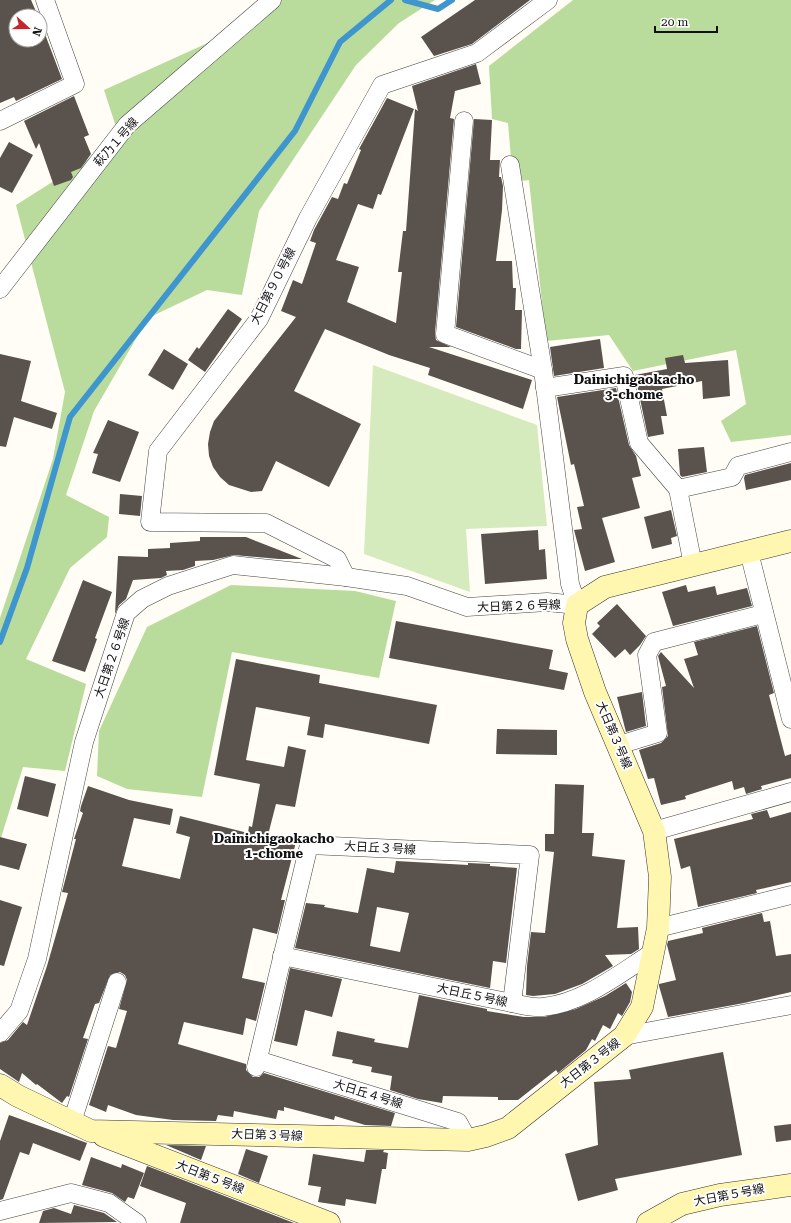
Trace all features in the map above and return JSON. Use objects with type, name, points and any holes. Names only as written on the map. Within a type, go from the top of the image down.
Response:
[{"type":"street","points":[[0,121],[75,84],[45,0]]},
{"type":"street","name":"萩乃１号線","points":[[0,289],[127,126],[272,0]]},
{"type":"street","name":"大日第９０号線","points":[[346,577],[337,559],[266,523],[150,522],[158,451],[259,318],[308,218],[382,85],[477,53],[548,0]]},
{"type":"street","points":[[464,121],[445,334],[543,370]]},
{"type":"street","points":[[510,165],[543,370],[570,584],[577,605],[605,588],[791,541]]},
{"type":"street","points":[[545,388],[624,376],[639,442],[678,489],[693,565]]},
{"type":"street","points":[[678,489],[732,477],[738,466],[791,452]]},
{"type":"street","points":[[749,552],[791,719]]},
{"type":"street","name":"大日第２６号線","points":[[0,1033],[19,1011],[37,959],[84,742],[126,613],[142,599],[168,586],[234,565],[346,577],[407,586],[467,607],[547,602],[577,605]]},
{"type":"street","name":"大日第３号線","points":[[0,1085],[18,1096],[82,1126],[468,1140],[486,1136],[508,1128],[624,1036],[642,1006],[658,928],[660,877],[654,831],[595,692],[577,639],[574,623],[577,605]]},
{"type":"street","points":[[618,745],[658,733],[647,655],[654,642],[764,614]]},
{"type":"street","points":[[654,831],[791,792]]},
{"type":"street","name":"大日丘３号線","points":[[257,1063],[309,845],[530,855],[512,1003]]},
{"type":"street","points":[[658,928],[791,895]]},
{"type":"street","name":"大日丘５号線","points":[[282,956],[512,1003],[542,1007],[571,1001],[601,986],[652,953]]},
{"type":"street","points":[[82,1126],[117,982]]},
{"type":"street","points":[[624,1036],[791,1005]]},
{"type":"street","name":"大日丘４号線","points":[[257,1063],[458,1122],[468,1140]]},
{"type":"street","name":"大日第５号線","points":[[82,1126],[325,1222]]},
{"type":"street","name":"大日第５号線","points":[[648,1223],[682,1204],[720,1194],[791,1185]]},
{"type":"street","points":[[0,1211],[71,1193],[109,1203],[136,1223]]},
{"type":"green space","points":[[260,0],[435,0],[399,23],[356,65],[259,211],[242,295],[207,290],[148,318],[94,411],[66,495],[109,517],[107,537],[70,568],[26,659],[86,684],[65,771],[23,767],[0,841],[0,618],[53,459],[65,392],[16,205],[120,139],[104,90],[212,41]]},
{"type":"green space","points":[[573,0],[791,0],[791,435],[731,442],[721,421],[746,404],[736,350],[633,371],[609,335],[546,341],[529,180],[513,182],[508,123],[492,119],[489,66]]},
{"type":"green space","points":[[373,365],[537,425],[547,526],[466,529],[470,592],[364,554]]},
{"type":"green space","points":[[231,585],[355,591],[396,601],[379,678],[232,652],[202,797],[127,789],[97,776],[99,731],[147,627]]},
{"type":"building","points":[[0,0],[31,0],[34,8],[8,8],[8,48],[48,48],[48,42],[62,79],[16,101],[14,97],[0,103]]},
{"type":"building","points":[[475,0],[530,0],[472,44],[434,56],[421,37]]},
{"type":"building","points":[[476,64],[481,84],[455,91],[450,118],[454,119],[435,333],[436,340],[451,347],[429,347],[532,380],[523,409],[428,375],[430,368],[389,355],[325,329],[294,391],[361,424],[329,487],[276,461],[262,491],[251,492],[229,485],[220,477],[213,467],[209,456],[208,444],[214,421],[296,317],[281,311],[293,280],[302,284],[316,243],[310,241],[314,230],[332,197],[338,199],[344,183],[347,184],[361,150],[359,149],[387,98],[414,109],[381,195],[378,194],[373,209],[358,204],[336,260],[359,267],[347,302],[396,323],[402,272],[398,272],[403,231],[406,231],[415,109],[418,111],[412,86]]},
{"type":"building","points":[[74,96],[89,135],[84,137],[91,154],[81,168],[71,172],[73,177],[71,180],[54,186],[39,143],[36,149],[24,121]]},
{"type":"building","points":[[474,119],[492,120],[490,160],[500,160],[499,177],[501,177],[503,186],[502,210],[496,261],[512,261],[513,288],[516,288],[515,310],[522,310],[521,349],[516,349],[456,327]]},
{"type":"building","points":[[9,142],[33,155],[12,193],[0,187],[0,158]]},
{"type":"building","points":[[228,309],[242,319],[205,372],[188,360],[197,347],[199,349]]},
{"type":"building","points":[[600,339],[604,368],[554,376],[550,347]]},
{"type":"building","points":[[164,349],[188,364],[173,390],[148,375]]},
{"type":"building","points":[[0,354],[31,361],[21,401],[57,413],[52,429],[14,417],[6,447],[0,446]]},
{"type":"building","points":[[683,355],[685,363],[728,360],[730,396],[703,399],[702,381],[662,389],[667,416],[661,416],[664,434],[648,437],[635,375],[667,369],[665,358]]},
{"type":"building","points":[[616,388],[629,445],[636,456],[641,476],[632,478],[640,508],[602,518],[615,562],[585,571],[574,530],[582,529],[577,507],[584,506],[574,464],[571,465],[557,397]]},
{"type":"building","points":[[108,420],[139,432],[120,482],[92,473],[98,454],[93,453]]},
{"type":"building","points":[[704,447],[707,472],[682,477],[680,475],[678,449]]},
{"type":"building","points":[[791,463],[791,480],[746,490],[745,475]]},
{"type":"building","points":[[120,494],[142,496],[140,516],[119,514]]},
{"type":"building","points":[[671,510],[677,536],[671,538],[672,544],[652,549],[644,517]]},
{"type":"building","points":[[538,530],[539,550],[545,549],[547,579],[485,584],[481,534]]},
{"type":"building","points":[[200,537],[246,537],[302,559],[279,559],[234,555],[213,560],[195,561],[195,566],[183,570],[166,571],[167,575],[161,578],[133,580],[126,599],[119,605],[115,614],[118,556],[148,557],[148,549],[170,548],[170,543],[200,541]]},
{"type":"building","points":[[83,580],[112,592],[95,638],[97,639],[85,672],[52,661]]},
{"type":"building","points":[[686,585],[688,592],[715,586],[717,595],[747,588],[752,606],[673,626],[662,592]]},
{"type":"building","points":[[617,604],[646,636],[640,645],[630,655],[625,649],[615,658],[592,634],[600,626],[597,623]]},
{"type":"building","points":[[396,621],[553,650],[549,669],[568,673],[564,690],[389,658]]},
{"type":"building","points":[[757,626],[774,693],[769,695],[785,756],[791,754],[791,778],[761,786],[762,789],[746,794],[744,787],[734,790],[732,781],[685,796],[686,799],[661,805],[654,778],[648,779],[639,750],[661,743],[668,736],[662,687],[666,686],[658,656],[661,652],[694,688],[684,659],[698,655],[694,642]]},
{"type":"building","points":[[236,659],[320,675],[319,683],[437,705],[429,744],[325,724],[323,738],[307,735],[310,717],[256,707],[246,760],[284,767],[288,746],[306,750],[295,807],[276,804],[268,835],[296,842],[281,900],[285,900],[277,934],[253,928],[242,978],[265,983],[256,1021],[246,1018],[243,1035],[184,1022],[178,1044],[246,1064],[246,1070],[253,1077],[259,1077],[264,1073],[395,1113],[391,1126],[365,1125],[335,1116],[334,1120],[284,1107],[284,1111],[278,1110],[276,1119],[234,1111],[233,1117],[218,1115],[216,1121],[173,1120],[136,1115],[108,1105],[106,1112],[89,1105],[108,1046],[116,1048],[127,1011],[119,1009],[127,980],[125,975],[120,972],[110,975],[99,1003],[95,1004],[83,1038],[88,1039],[69,1097],[67,1096],[62,1103],[22,1073],[19,1082],[0,1069],[0,1043],[8,1040],[23,1022],[27,1025],[47,966],[68,893],[62,892],[76,839],[74,839],[83,813],[80,811],[81,806],[88,786],[129,800],[173,809],[170,825],[134,818],[122,866],[180,879],[190,837],[176,833],[180,816],[248,833],[249,826],[252,827],[260,784],[214,775]]},
{"type":"building","points":[[642,692],[646,726],[626,732],[617,697]]},
{"type":"building","points":[[497,729],[557,730],[557,755],[496,754]]},
{"type":"building","points":[[25,776],[56,784],[48,817],[17,809]]},
{"type":"building","points":[[555,784],[584,785],[582,833],[594,833],[592,856],[625,860],[617,928],[638,927],[639,949],[631,954],[605,955],[613,966],[582,984],[555,994],[533,996],[526,995],[527,966],[531,932],[545,933],[554,852],[545,851],[545,834],[554,834]]},
{"type":"building","points":[[767,810],[770,818],[791,812],[791,882],[756,890],[757,893],[698,907],[690,866],[681,869],[674,839],[753,819],[751,814]]},
{"type":"building","points":[[0,837],[27,844],[19,870],[0,865]]},
{"type":"building","points":[[396,861],[468,865],[468,863],[490,864],[490,866],[517,868],[506,963],[493,961],[490,988],[295,948],[306,903],[325,905],[324,907],[358,913],[367,868],[394,873]],"holes":[[[377,907],[409,913],[400,952],[370,946]]]},
{"type":"building","points":[[0,900],[22,907],[4,966],[0,965]]},
{"type":"building","points":[[762,913],[764,922],[770,921],[776,956],[791,954],[791,992],[744,1003],[668,1017],[659,984],[676,980],[667,945],[668,941],[703,933],[702,928]]},
{"type":"building","points":[[290,968],[342,979],[332,1017],[305,1010],[297,1046],[274,1041]]},
{"type":"building","points":[[626,983],[632,992],[630,1002],[622,1016],[618,1013],[610,1029],[603,1025],[595,1041],[592,1039],[586,1050],[558,1073],[556,1070],[518,1100],[498,1100],[498,1097],[443,1096],[442,1103],[418,1099],[390,1090],[392,1076],[371,1072],[372,1067],[352,1063],[353,1060],[332,1056],[337,1031],[375,1039],[374,1042],[408,1048],[419,995],[487,1009],[487,1011],[524,1017],[544,1017],[576,1009],[605,996]]},
{"type":"building","points":[[723,1052],[742,1155],[615,1179],[618,1190],[578,1201],[565,1154],[598,1145],[594,1082],[631,1079],[629,1070]]},
{"type":"building","points":[[9,1115],[87,1143],[80,1161],[33,1143],[29,1155],[20,1152],[3,1199],[0,1200],[0,1141]]},
{"type":"building","points":[[791,1124],[791,1140],[776,1142],[774,1126]]},
{"type":"building","points":[[166,1145],[206,1146],[201,1160]]},
{"type":"building","points":[[246,1149],[268,1156],[259,1183],[238,1174]]},
{"type":"building","points":[[366,1150],[384,1150],[383,1152],[388,1153],[386,1169],[382,1169],[376,1204],[346,1199],[345,1206],[318,1202],[321,1187],[308,1185],[313,1154],[364,1162]]},
{"type":"building","points":[[91,1157],[121,1168],[122,1164],[144,1173],[134,1199],[128,1197],[125,1202],[112,1193],[82,1185]]},
{"type":"building","points":[[147,1166],[294,1223],[180,1223],[186,1203],[140,1186]]},
{"type":"building","points":[[74,1205],[104,1213],[117,1222],[39,1223],[43,1211],[54,1208],[71,1214]]},
{"type":"waterway","points":[[0,642],[27,568],[70,417],[295,131],[340,42],[391,0]]},
{"type":"waterway","points":[[405,0],[438,9],[452,0]]},
{"type":"district","name":"Dainichigaokacho 3-chome","points":[[634,386]]},
{"type":"district","name":"Dainichigaokacho 1-chome","points":[[274,846]]}]
